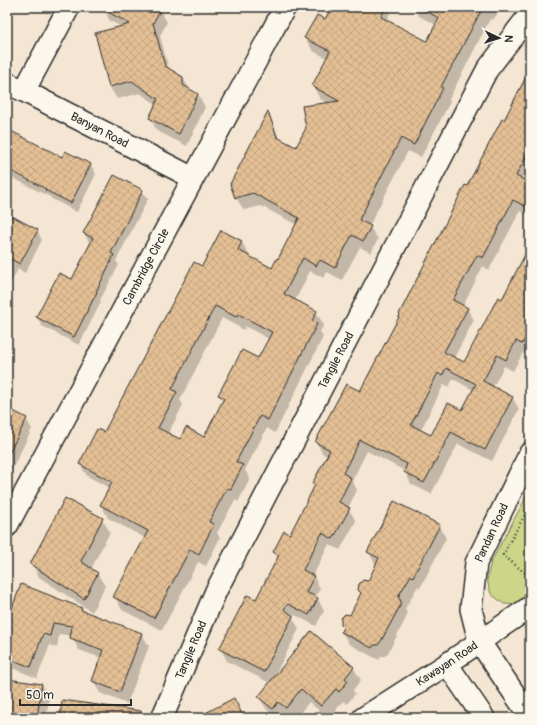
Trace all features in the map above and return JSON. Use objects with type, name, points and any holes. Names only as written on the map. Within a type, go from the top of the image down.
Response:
[{"type":"street","points":[[16,87],[69,7]]},
{"type":"street","name":"Cambridge Circle","points":[[7,526],[285,7]]},
{"type":"street","name":"Tangile Road","points":[[162,718],[216,591],[487,70],[530,14]]},
{"type":"street","name":"Banyan Road","points":[[16,87],[193,178]]},
{"type":"street","name":"Pandan Road","points":[[530,453],[476,563],[471,609],[479,641],[530,717]]},
{"type":"street","name":"Kawayan Road","points":[[363,718],[447,664],[530,607]]},
{"type":"street","points":[[447,664],[484,718]]},
{"type":"path","points":[[530,505],[503,555],[530,577]]},
{"type":"green space","points":[[530,490],[530,602],[520,605],[504,604],[491,594],[487,580],[491,562]]},
{"type":"building","points":[[99,7],[162,7],[153,23],[165,66],[183,77],[183,85],[198,94],[179,134],[149,118],[158,99],[132,81],[109,87],[95,33],[130,24]]},
{"type":"building","points":[[332,7],[386,7],[381,17],[427,41],[439,18],[418,7],[483,7],[441,87],[443,88],[414,145],[401,138],[359,220],[371,226],[363,241],[352,235],[335,268],[320,260],[316,266],[303,258],[284,294],[317,311],[312,321],[317,324],[268,420],[260,416],[236,462],[243,465],[231,489],[227,488],[209,522],[214,524],[199,554],[190,549],[154,618],[113,597],[148,531],[100,505],[112,482],[79,464],[97,429],[104,432],[194,262],[202,266],[221,230],[242,241],[238,250],[272,268],[277,258],[278,259],[299,218],[253,193],[235,198],[230,184],[268,111],[277,137],[296,147],[306,128],[302,106],[339,101],[312,86],[330,51],[304,38],[317,15],[325,19]],"holes":[[[215,306],[236,317],[238,314],[272,332],[258,358],[242,350],[218,395],[224,398],[204,437],[186,427],[180,439],[158,428],[177,392],[172,389]]]},
{"type":"building","points":[[530,69],[530,149],[516,176],[530,183],[530,196],[525,206],[513,200],[483,258],[477,255],[453,300],[468,308],[444,352],[464,362],[498,297],[502,299],[530,245],[530,338],[527,336],[522,344],[516,341],[506,360],[497,355],[483,381],[513,397],[485,450],[451,432],[424,483],[404,472],[407,464],[360,440],[343,473],[351,478],[339,502],[350,508],[333,539],[322,533],[303,570],[314,576],[306,592],[318,598],[309,615],[288,604],[284,609],[293,616],[264,672],[219,649],[247,595],[256,599],[279,555],[273,552],[284,531],[290,534],[315,485],[312,484],[330,450],[315,442],[346,384],[360,391],[465,185],[467,186],[502,119],[504,120]],"holes":[[[446,368],[476,384],[462,410],[448,403],[431,435],[411,425],[438,373],[442,376]]]},
{"type":"building","points":[[7,129],[62,157],[65,151],[91,164],[71,203],[7,169]]},
{"type":"building","points":[[114,175],[143,190],[111,253],[114,255],[74,337],[36,317],[59,273],[72,279],[93,238],[83,233]]},
{"type":"building","points":[[12,216],[38,230],[20,264],[7,257],[7,225]]},
{"type":"building","points":[[7,408],[27,418],[7,457]]},
{"type":"building","points":[[65,498],[103,518],[81,561],[98,573],[84,599],[30,564]]},
{"type":"building","points":[[394,501],[440,525],[413,577],[411,575],[398,597],[401,601],[400,606],[381,641],[378,645],[374,645],[372,648],[341,632],[343,627],[341,625],[341,618],[345,614],[350,615],[361,593],[358,590],[359,584],[363,580],[368,581],[379,558],[367,552]]},
{"type":"building","points":[[21,584],[82,608],[81,610],[142,633],[120,692],[92,681],[103,650],[70,638],[72,626],[53,623],[50,636],[43,634],[31,667],[7,658],[7,621]]},
{"type":"building","points":[[311,631],[354,667],[345,678],[348,681],[339,692],[336,689],[321,706],[301,689],[286,708],[278,702],[273,709],[258,697]]},
{"type":"building","points":[[7,679],[42,684],[37,718],[23,718],[7,715]]},
{"type":"building","points":[[234,698],[244,718],[196,718]]},
{"type":"building","points":[[62,700],[141,711],[141,718],[60,718]]}]
